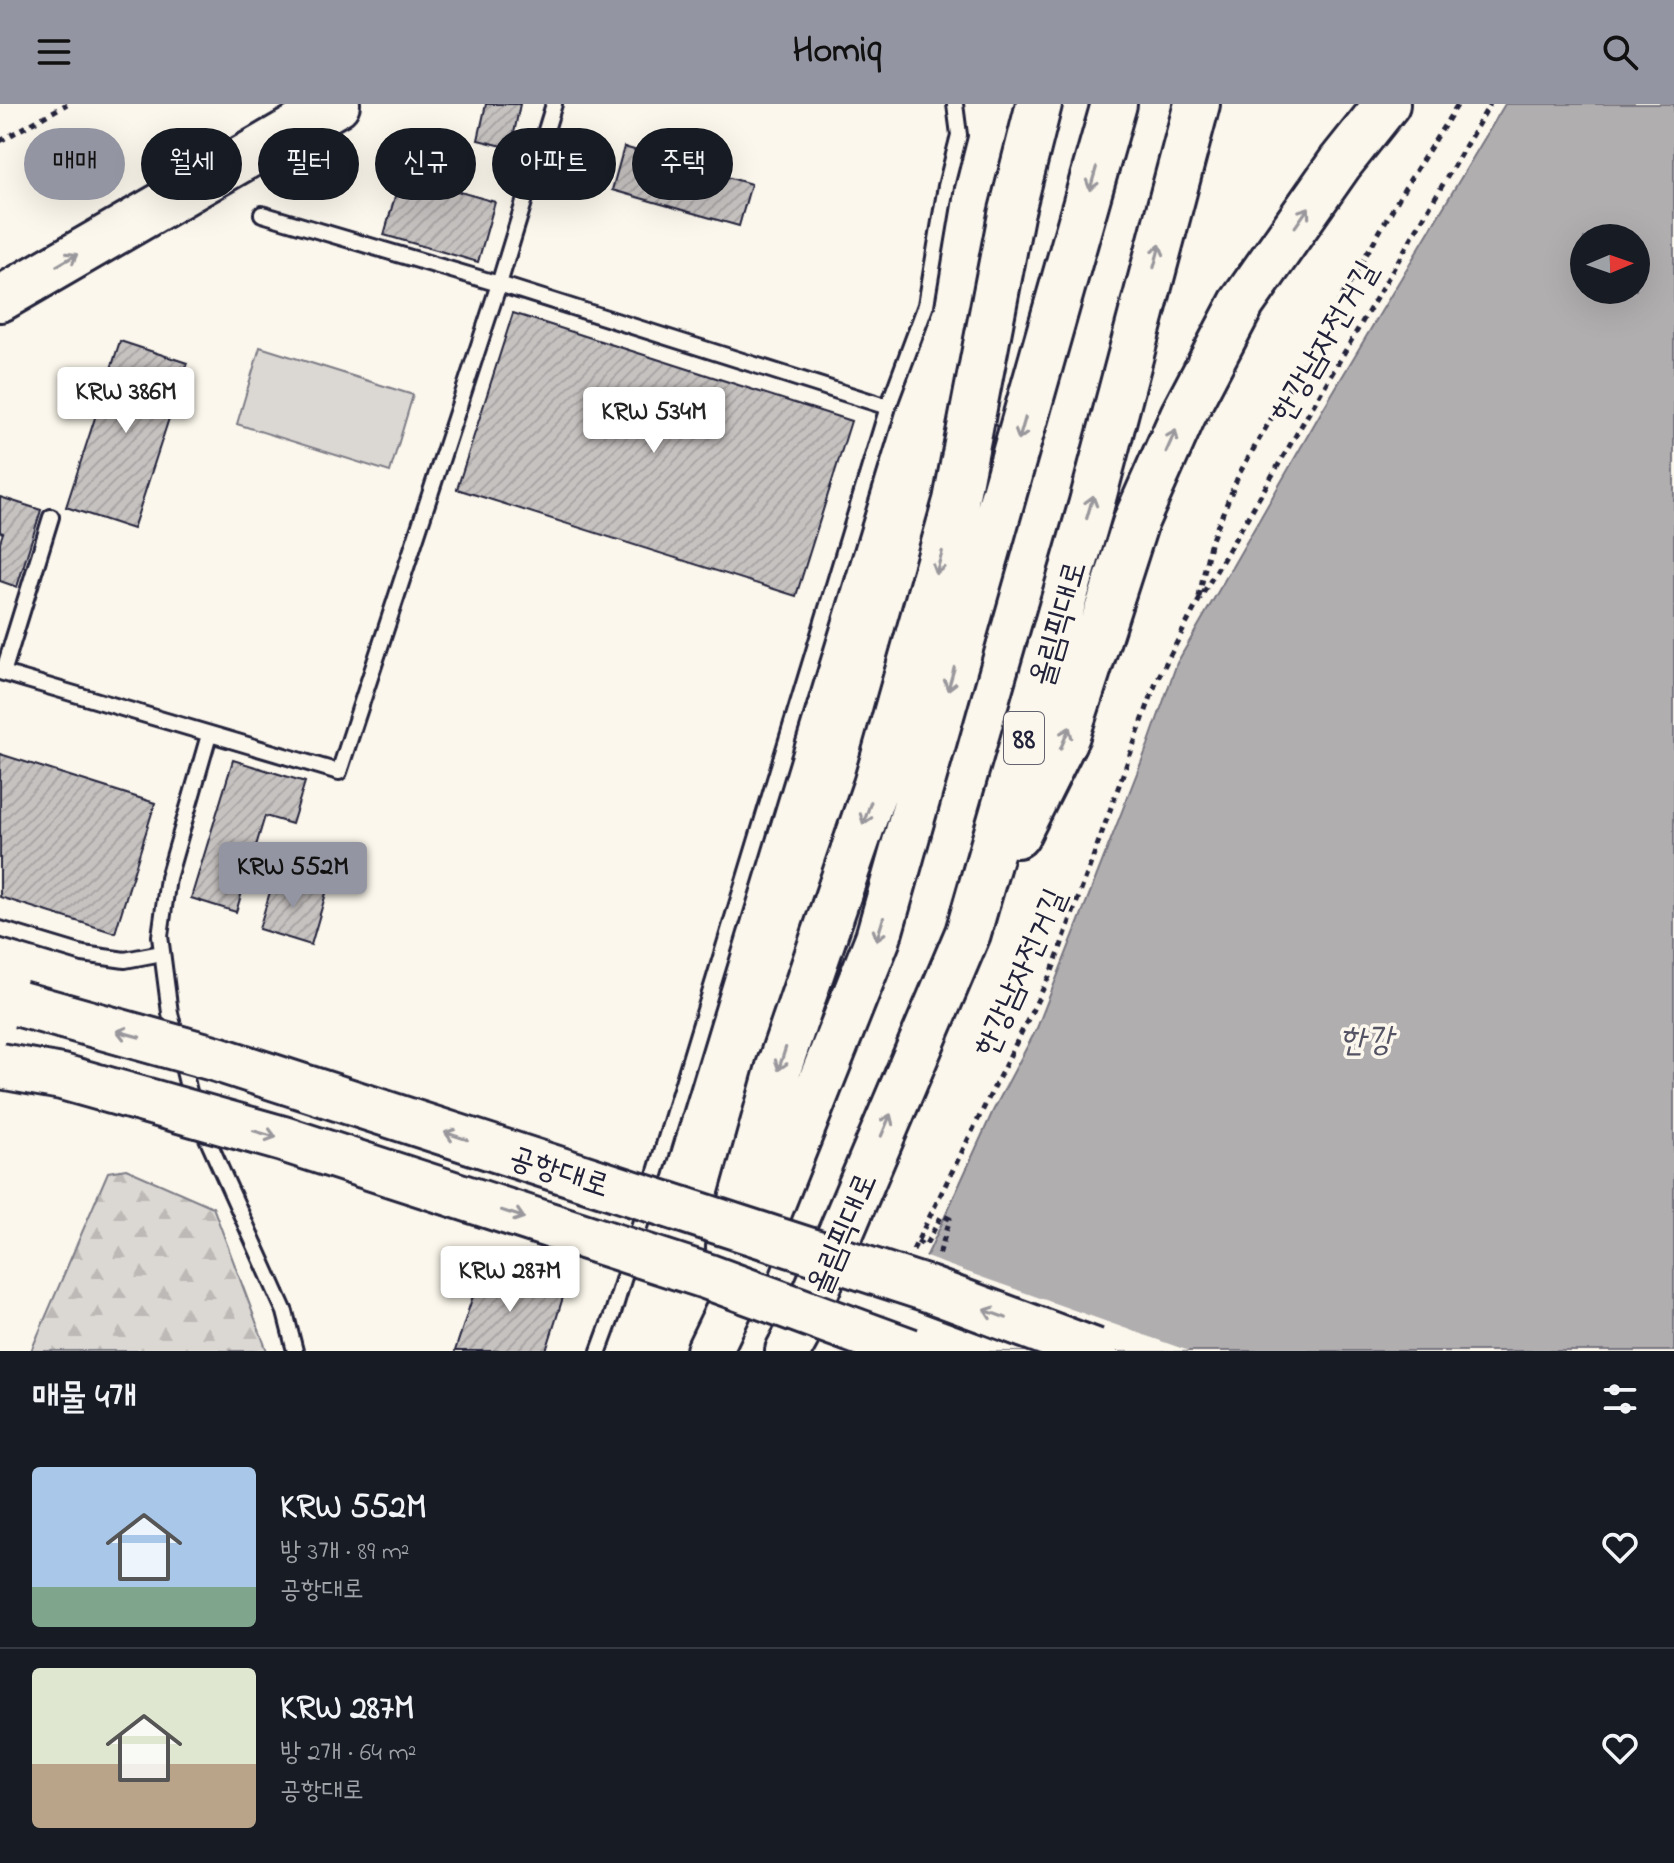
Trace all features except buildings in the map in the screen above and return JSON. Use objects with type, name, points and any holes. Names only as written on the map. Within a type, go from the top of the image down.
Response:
[{"type":"main road","points":[[0,299],[337,104]]},
{"type":"main road","points":[[956,501],[1011,215],[1039,104]]},
{"type":"main road","points":[[699,1351],[779,1067],[876,785],[1063,104]]},
{"type":"main road","points":[[709,1351],[735,1297],[878,938],[1114,104]]},
{"type":"main road","name":"올림픽대로","points":[[788,1351],[968,933],[1091,506],[1197,104]]},
{"type":"main road","points":[[968,933],[1067,735],[1136,521],[1183,415],[1242,303],[1340,163],[1387,104]]},
{"type":"main road","name":"공항대로","points":[[20,1004],[217,1059],[919,1272],[1095,1351]]},
{"type":"main road","name":"공항대로","points":[[0,1066],[62,1077],[283,1139],[706,1276],[910,1351]]},
{"type":"lane","points":[[51,517],[2,672],[339,772],[499,284],[554,104]]},
{"type":"lane","points":[[599,1351],[812,665],[888,407],[926,305],[946,186],[959,135],[955,104]]},
{"type":"lane","points":[[262,214],[499,284],[888,407]]},
{"type":"lane","points":[[209,735],[168,878],[160,936],[170,1013],[191,1103],[285,1312],[295,1351]]},
{"type":"lane","points":[[0,929],[83,954],[125,960],[162,953]]},
{"type":"path","points":[[0,141],[67,104]]},
{"type":"path","name":"한강남자전거길","points":[[1198,602],[1210,544],[1239,474],[1398,200],[1458,104]]},
{"type":"path","name":"한강남자전거길","points":[[919,1272],[917,1241],[1052,971],[1157,680],[1198,602],[1490,104]]},
{"type":"path","points":[[917,1241],[925,1246],[942,1215],[950,1219],[919,1272]]},
{"type":"green space","points":[[260,347],[413,395],[390,472],[237,424]]},
{"type":"green space","points":[[126,1169],[213,1207],[267,1351],[31,1351],[108,1172]]},
{"type":"water","name":"한강","points":[[1505,104],[1674,104],[1674,1351],[880,1351],[993,1111],[1037,1028],[1177,663],[1323,409]]},
{"type":"pier","points":[[923,1256],[984,1278],[1189,1351],[876,1351]]}]
